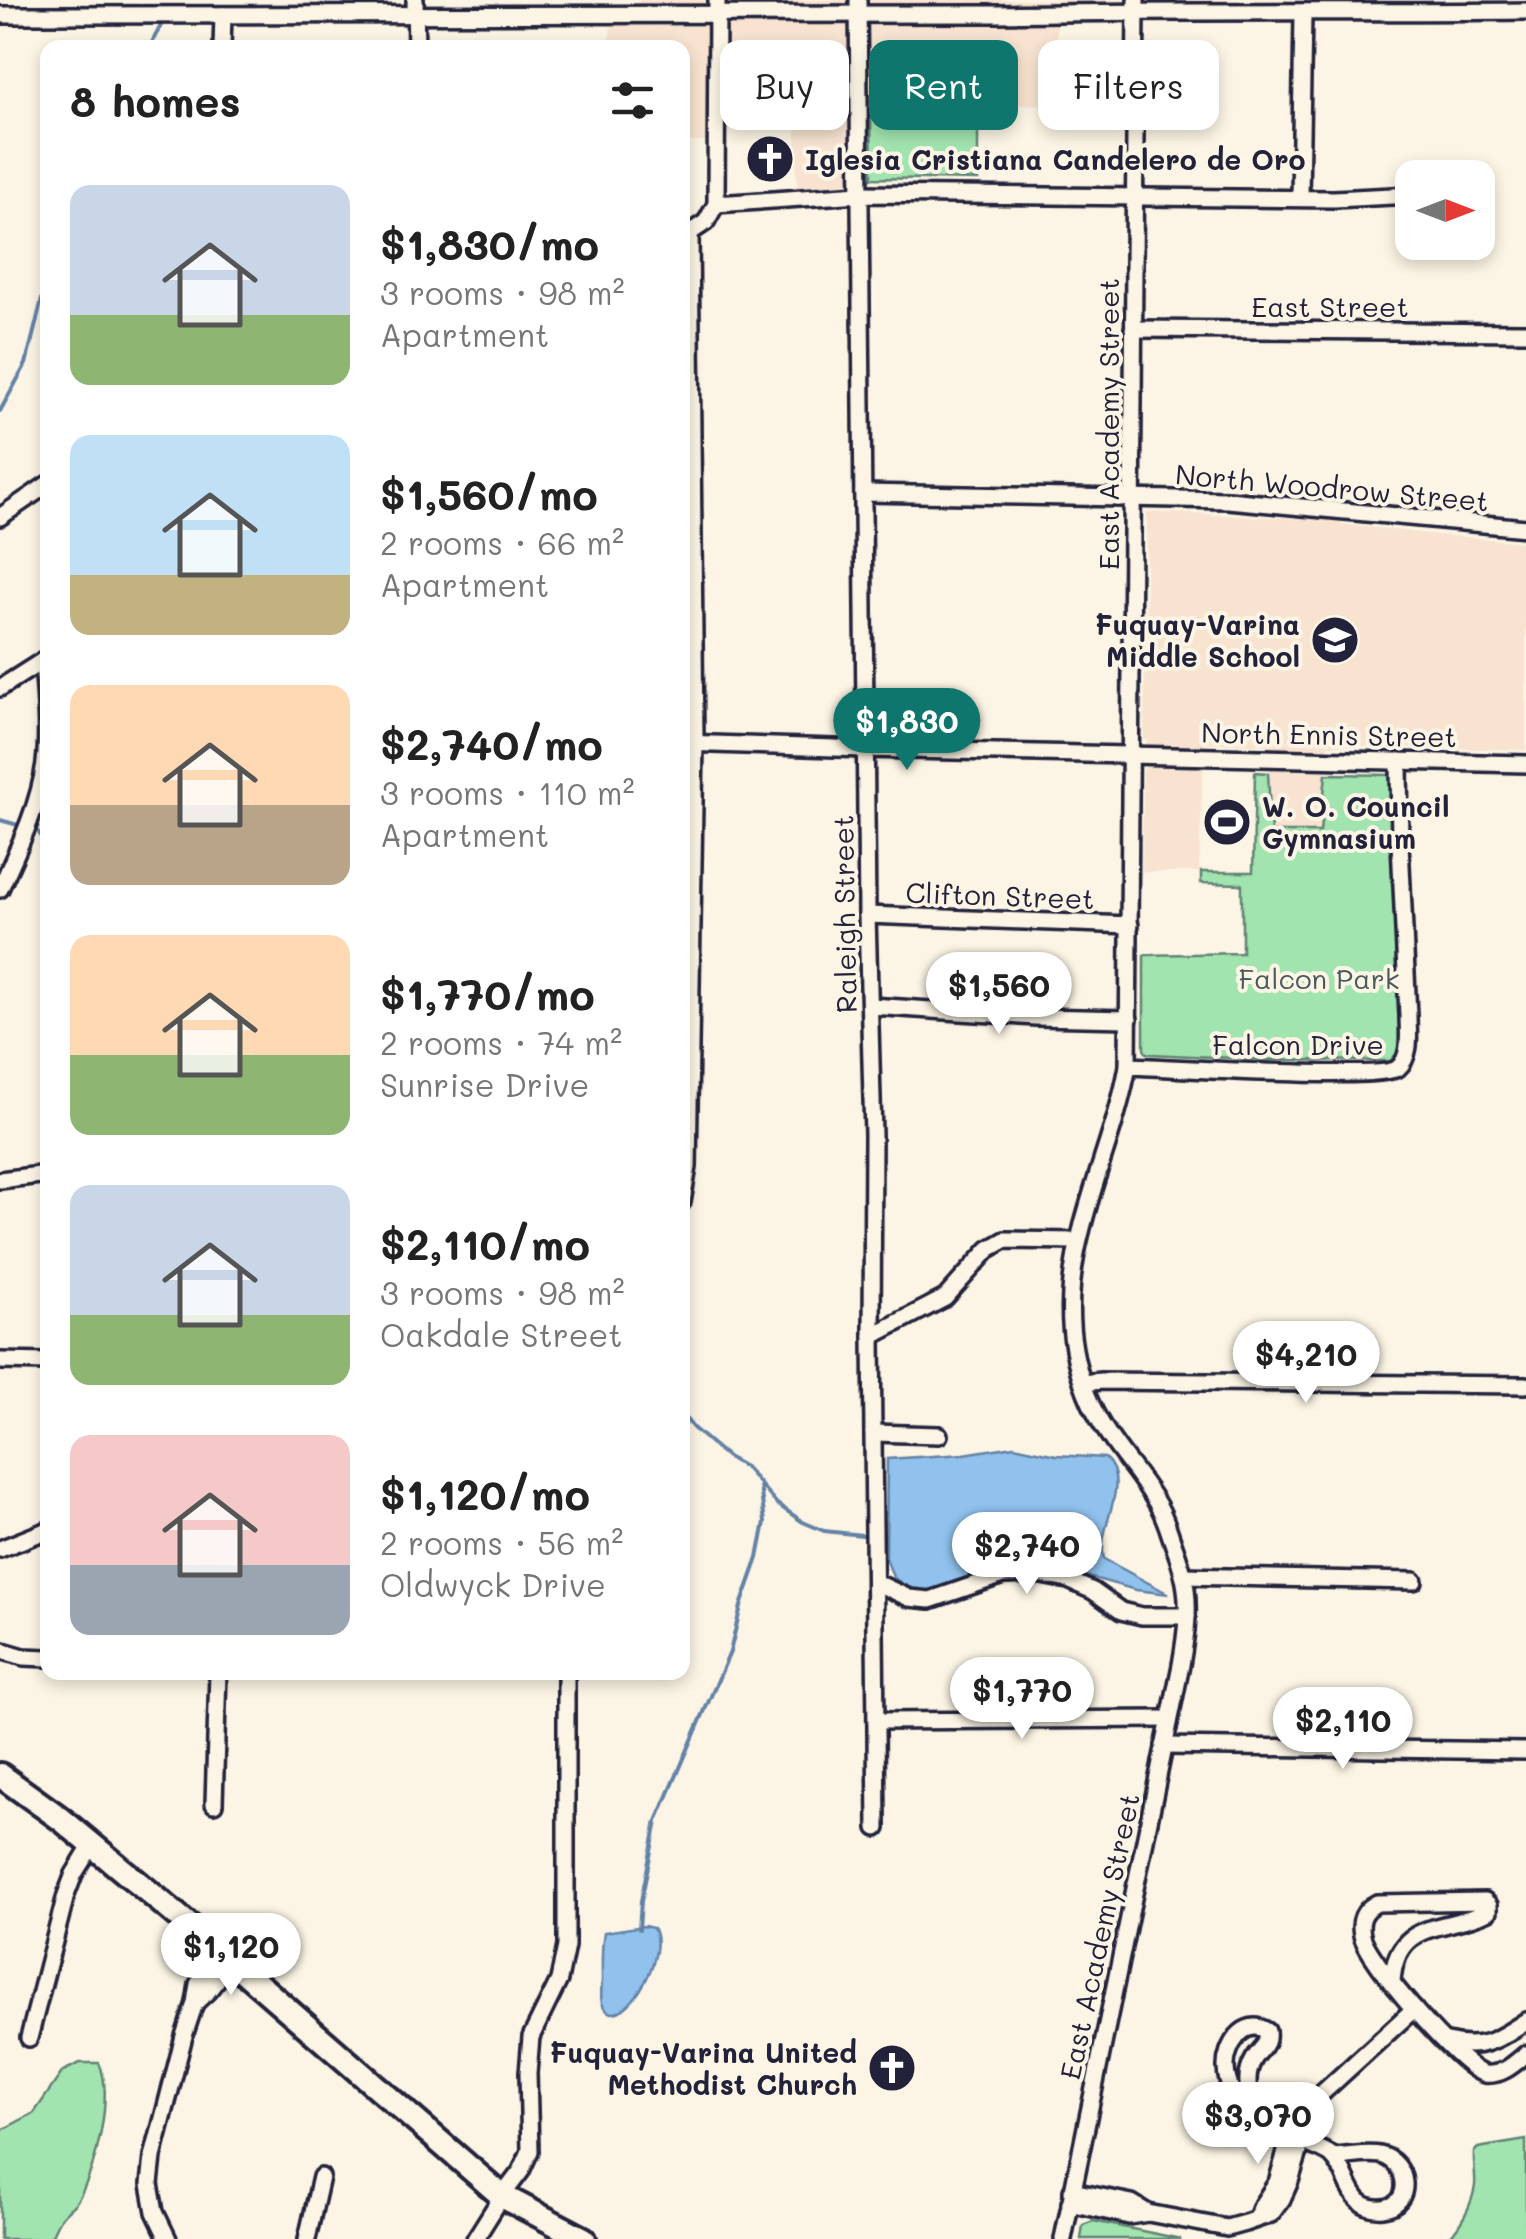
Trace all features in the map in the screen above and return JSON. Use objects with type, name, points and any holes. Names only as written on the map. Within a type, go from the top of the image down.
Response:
[{"type":"highway","points":[[0,1775],[62,1819],[226,1956],[502,2196],[584,2239]]},
{"type":"street","points":[[0,16],[717,7],[1136,6],[1303,14],[1526,11]]},
{"type":"street","name":"East Academy Street","points":[[1063,2239],[1164,1746],[1186,1616],[1184,1576],[1162,1511],[1108,1434],[1083,1383],[1074,1352],[1070,1310],[1078,1241],[1120,1108],[1128,1066],[1136,6]]},
{"type":"street","points":[[690,233],[706,222],[716,204],[717,7]]},
{"type":"street","name":"Raleigh Street","points":[[858,7],[867,915],[874,1135],[872,1433],[877,1828]]},
{"type":"street","points":[[415,8],[416,40]]},
{"type":"street","points":[[1300,198],[1303,14]]},
{"type":"street","points":[[222,40],[223,15]]},
{"type":"street","points":[[716,204],[860,194],[1395,195]]},
{"type":"street","name":"East Street","points":[[1134,330],[1526,332]]},
{"type":"street","points":[[0,517],[40,490]]},
{"type":"street","name":"North Woodrow Street","points":[[863,493],[1228,500],[1526,528]]},
{"type":"street","points":[[0,688],[40,662]]},
{"type":"street","name":"North Ennis Street","points":[[690,742],[866,750],[1526,764]]},
{"type":"street","name":"Falcon Drive","points":[[1128,1066],[1340,1073],[1387,1072],[1403,1062],[1408,1044],[1399,761]]},
{"type":"street","points":[[0,889],[32,818],[40,785]]},
{"type":"street","name":"Clifton Street","points":[[867,915],[1130,926]]},
{"type":"street","points":[[871,1006],[1129,1020]]},
{"type":"street","points":[[0,1180],[40,1175]]},
{"type":"street","points":[[872,1336],[945,1298],[988,1249],[1005,1240],[1078,1241]]},
{"type":"street","points":[[0,1362],[40,1362]]},
{"type":"street","points":[[1083,1383],[1102,1380],[1526,1384]]},
{"type":"street","points":[[872,1433],[939,1435]]},
{"type":"street","points":[[0,1549],[40,1533]]},
{"type":"street","points":[[874,1582],[909,1598],[930,1600],[1003,1576],[1036,1574],[1068,1580],[1093,1591],[1121,1611],[1142,1616],[1186,1616]]},
{"type":"street","points":[[1184,1576],[1414,1582]]},
{"type":"street","points":[[0,1650],[40,1658]]},
{"type":"street","points":[[214,1804],[218,1680]]},
{"type":"street","points":[[475,2239],[521,2172],[530,2151],[531,2037],[559,1980],[566,1946],[566,1680]]},
{"type":"street","points":[[876,1721],[1169,1719]]},
{"type":"street","points":[[1164,1746],[1526,1752]]},
{"type":"street","points":[[29,2038],[66,1895],[92,1845]]},
{"type":"street","points":[[1426,1900],[1432,1927]]},
{"type":"street","points":[[1392,1982],[1398,1953],[1406,1940],[1432,1927],[1488,1912],[1485,1901],[1376,1903],[1368,1907],[1361,1922],[1366,1947],[1392,1982],[1468,2065],[1485,2074],[1505,2071],[1521,2058],[1502,2036]]},
{"type":"street","points":[[167,2239],[155,2212],[150,2184],[153,2157],[198,1984],[226,1956]]},
{"type":"street","points":[[1071,2197],[1129,2216],[1148,2213],[1226,2228],[1256,2218],[1277,2182],[1287,2148],[1320,2095],[1414,2009]]},
{"type":"street","points":[[1447,2042],[1481,2046],[1526,2022]]},
{"type":"street","points":[[1261,2120],[1252,2106],[1249,2071],[1254,2058],[1265,2048],[1267,2031],[1250,2026],[1229,2047],[1225,2066],[1230,2090],[1245,2109],[1261,2120],[1334,2156],[1380,2154],[1394,2161],[1402,2171],[1401,2196],[1393,2206],[1365,2206],[1354,2194],[1334,2156]]},
{"type":"street","points":[[307,2239],[322,2177]]},
{"type":"shaded area","points":[[640,0],[1422,0],[1057,7],[1057,40],[1038,40],[1038,104],[1018,105],[1018,40],[869,40],[869,107],[853,107],[854,182],[846,189],[797,193],[796,130],[849,130],[849,40],[720,40],[720,124],[710,124],[709,142],[690,142],[690,40],[610,40],[610,29]]},
{"type":"shaded area","name":"Fuquay-Varina Middle School","points":[[1147,512],[1337,520],[1342,524],[1526,542],[1526,750],[1328,745],[1320,832],[1270,832],[1268,745],[1204,743],[1199,872],[1142,872],[1147,742]]},
{"type":"green space","points":[[871,130],[978,130],[978,180],[872,178]]},
{"type":"green space","name":"Falcon Park","points":[[1255,772],[1268,773],[1271,832],[1320,832],[1326,774],[1392,775],[1402,1014],[1401,1049],[1390,1061],[1151,1054],[1144,1049],[1144,955],[1242,953],[1242,884],[1201,883],[1201,872],[1253,872]]},
{"type":"green space","points":[[80,2063],[99,2063],[105,2094],[101,2133],[84,2188],[59,2220],[50,2239],[0,2239],[0,2131],[34,2113],[63,2071]]},
{"type":"green space","points":[[1526,2140],[1526,2239],[1448,2239],[1474,2193],[1474,2152]]},
{"type":"green space","points":[[1093,2221],[1181,2239],[1081,2239],[1083,2225]]},
{"type":"water","points":[[1014,1446],[1056,1455],[1105,1458],[1116,1480],[1104,1559],[1169,1594],[1027,1565],[930,1593],[910,1590],[893,1577],[886,1558],[887,1459]]},
{"type":"water","points":[[653,1928],[657,1941],[649,1974],[629,2004],[619,2012],[609,2012],[601,1997],[604,1932]]},
{"type":"waterway","points":[[153,40],[164,20]]},
{"type":"waterway","points":[[0,411],[26,364],[40,307]]},
{"type":"waterway","points":[[0,820],[18,825]]},
{"type":"waterway","points":[[37,831],[40,835]]},
{"type":"waterway","points":[[690,1424],[727,1457],[745,1467],[777,1504],[803,1522],[824,1531],[872,1536]]},
{"type":"waterway","points":[[639,1929],[657,1821],[730,1652],[758,1558],[765,1522],[760,1486]]},
{"type":"place","name":"Iglesia Cristiana Candelero de Oro","points":[[770,159]]},
{"type":"place","name":"Fuquay-Varina Middle School","points":[[1335,640]]},
{"type":"place","name":"W. O. Council Gymnasium","points":[[1227,822]]},
{"type":"place","name":"Fuquay-Varina United Methodist Church","points":[[892,2068]]}]
